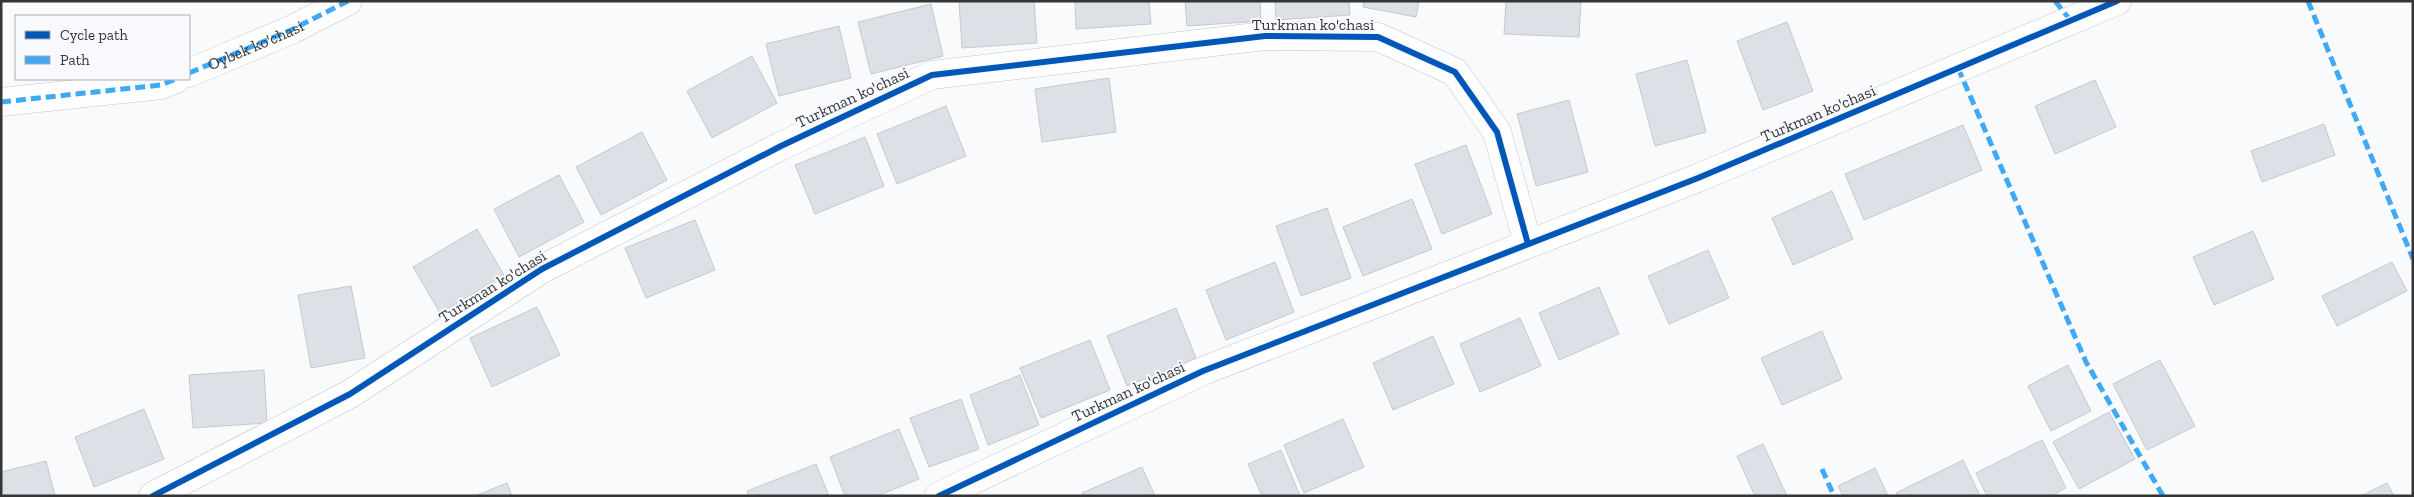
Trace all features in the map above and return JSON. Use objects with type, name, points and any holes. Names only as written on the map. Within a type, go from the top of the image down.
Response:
[{"type":"street","name":"Oybek ko'chasi","points":[[190,73],[291,30],[348,1]]},
{"type":"street","name":"Turkman ko'chasi","points":[[939,496],[1203,371],[1698,178],[2063,11],[2117,1]]},
{"type":"street","name":"Turkman ko'chasi","points":[[153,496],[350,394],[542,269],[781,146],[932,75],[1265,36],[1378,36],[1455,72],[1497,132],[1528,244]]},
{"type":"street","points":[[1,102],[161,85],[174,80]]},
{"type":"building","points":[[959,1],[1034,1],[1037,43],[962,48]]},
{"type":"building","points":[[1075,1],[1149,1],[1151,24],[1076,29]]},
{"type":"building","points":[[1185,1],[1260,1],[1261,21],[1187,26]]},
{"type":"building","points":[[1275,1],[1349,1],[1350,15],[1276,20]]},
{"type":"building","points":[[1364,1],[1419,1],[1416,17],[1363,7]]},
{"type":"building","points":[[1506,1],[1581,1],[1579,37],[1504,34]]},
{"type":"building","points":[[931,4],[943,56],[871,74],[858,22]]},
{"type":"building","points":[[1787,22],[1813,91],[1763,110],[1737,41]]},
{"type":"building","points":[[839,26],[851,78],[779,96],[766,44]]},
{"type":"building","points":[[752,56],[777,103],[712,138],[687,91]]},
{"type":"building","points":[[1687,60],[1706,132],[1655,146],[1636,74]]},
{"type":"building","points":[[1109,78],[1116,132],[1042,142],[1035,89]]},
{"type":"building","points":[[2095,80],[2116,127],[2055,154],[2035,106]]},
{"type":"building","points":[[1569,100],[1588,172],[1536,186],[1517,114]]},
{"type":"building","points":[[946,106],[966,156],[897,184],[877,134]]},
{"type":"building","points":[[2324,124],[2335,155],[2262,182],[2251,151]]},
{"type":"building","points":[[1963,125],[1982,170],[1864,220],[1845,174]]},
{"type":"building","points":[[642,132],[667,180],[601,215],[576,167]]},
{"type":"building","points":[[865,137],[884,186],[815,214],[795,165]]},
{"type":"building","points":[[1466,145],[1492,214],[1442,234],[1415,164]]},
{"type":"building","points":[[559,175],[584,222],[519,257],[494,209]]},
{"type":"building","points":[[1832,191],[1853,239],[1793,265],[1772,218]]},
{"type":"building","points":[[1412,199],[1432,249],[1363,276],[1343,227]]},
{"type":"building","points":[[1327,208],[1351,278],[1301,296],[1276,226]]},
{"type":"building","points":[[695,220],[715,270],[646,298],[625,248]]},
{"type":"building","points":[[477,229],[504,275],[440,313],[413,267]]},
{"type":"building","points":[[2253,231],[2274,279],[2214,305],[2193,257]]},
{"type":"building","points":[[1708,250],[1729,298],[1669,324],[1648,276]]},
{"type":"building","points":[[1275,262],[1294,312],[1226,340],[1206,290]]},
{"type":"building","points":[[2392,262],[2407,291],[2337,326],[2322,296]]},
{"type":"building","points":[[351,286],[365,358],[311,368],[298,295]]},
{"type":"building","points":[[1599,287],[1619,334],[1559,360],[1539,313]]},
{"type":"building","points":[[537,307],[560,355],[492,387],[470,338]]},
{"type":"building","points":[[1176,308],[1196,358],[1127,386],[1107,336]]},
{"type":"building","points":[[1520,318],[1541,366],[1480,392],[1460,344]]},
{"type":"building","points":[[1822,331],[1842,379],[1782,405],[1761,358]]},
{"type":"building","points":[[1433,336],[1454,384],[1393,410],[1373,363]]},
{"type":"building","points":[[1090,340],[1110,390],[1041,418],[1020,368]]},
{"type":"building","points":[[2160,360],[2195,426],[2147,450],[2113,384]]},
{"type":"building","points":[[2068,365],[2091,411],[2051,431],[2028,386]]},
{"type":"building","points":[[264,370],[267,423],[193,428],[189,375]]},
{"type":"building","points":[[1020,375],[1039,425],[988,445],[970,395]]},
{"type":"building","points":[[961,399],[979,449],[929,467],[910,418]]},
{"type":"building","points":[[144,409],[164,459],[94,487],[75,437]]},
{"type":"building","points":[[2109,412],[2135,459],[2079,489],[2053,442]]},
{"type":"building","points":[[1343,419],[1364,467],[1304,493],[1284,445]]},
{"type":"building","points":[[899,429],[919,479],[877,496],[845,496],[830,457]]},
{"type":"building","points":[[2042,440],[2066,488],[2051,496],[1987,496],[1976,473]]},
{"type":"building","points":[[1763,444],[1787,496],[1755,496],[1737,456]]},
{"type":"building","points":[[1281,450],[1300,496],[1262,496],[1248,464]]},
{"type":"building","points":[[1963,460],[1980,496],[1897,496],[1896,493]]},
{"type":"building","points":[[46,461],[55,496],[1,496],[1,472]]},
{"type":"building","points":[[816,464],[829,496],[749,496],[747,491]]},
{"type":"building","points":[[1142,467],[1155,496],[1083,496],[1082,493]]},
{"type":"building","points":[[1875,468],[1888,496],[1843,496],[1838,486]]},
{"type":"building","points":[[507,483],[512,496],[475,496]]},
{"type":"building","points":[[2387,483],[2394,496],[2361,496]]},
{"type":"marked path","points":[[190,73],[291,30],[348,1]]},
{"type":"marked path","points":[[2055,1],[2071,21]]},
{"type":"marked path","points":[[2308,1],[2413,259]]},
{"type":"marked path","points":[[1958,68],[2086,362],[2163,496]]},
{"type":"marked path","points":[[1,102],[161,85],[174,80]]},
{"type":"marked path","points":[[1822,469],[1834,496]]},
{"type":"cycle path","points":[[939,496],[1203,371],[1698,178],[2117,1]]},
{"type":"cycle path","points":[[153,496],[350,394],[542,269],[781,146],[932,75],[1265,36],[1378,37],[1455,72],[1497,132],[1528,244]]}]
